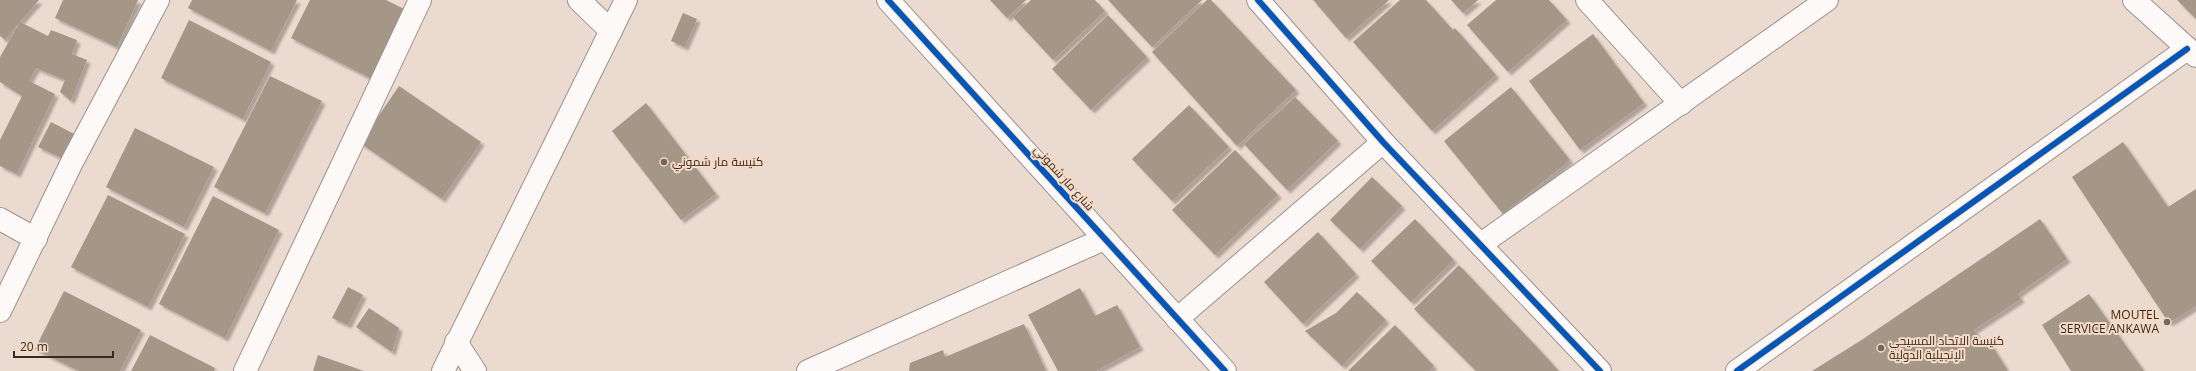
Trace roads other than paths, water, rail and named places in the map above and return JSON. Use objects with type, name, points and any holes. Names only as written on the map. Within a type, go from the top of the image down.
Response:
[{"type":"street","points":[[0,311],[72,162],[158,0]]},
{"type":"street","points":[[245,371],[420,0]]},
{"type":"street","points":[[579,0],[611,31]]},
{"type":"street","points":[[443,371],[626,0]]},
{"type":"street","name":"شارع مار شموني","points":[[888,0],[1225,371]]},
{"type":"street","points":[[1258,0],[1383,142],[1600,371]]},
{"type":"street","points":[[1587,0],[1681,104]]},
{"type":"street","points":[[1481,244],[1827,0]]},
{"type":"street","points":[[1737,371],[2192,52],[2134,0]]},
{"type":"street","points":[[1177,319],[1383,142]]},
{"type":"street","points":[[0,219],[36,239]]},
{"type":"street","points":[[808,371],[1104,239]]},
{"type":"street","points":[[456,342],[475,371]]},
{"type":"place","name":"كنيسة مار شموني","points":[[664,162]]},
{"type":"place","name":"MOUTEL SERVICE ANKAWA","points":[[2167,322]]},
{"type":"place","name":"كنيسة الاتحاد المسيحي الإنجيلية الدولية","points":[[1881,348]]}]
